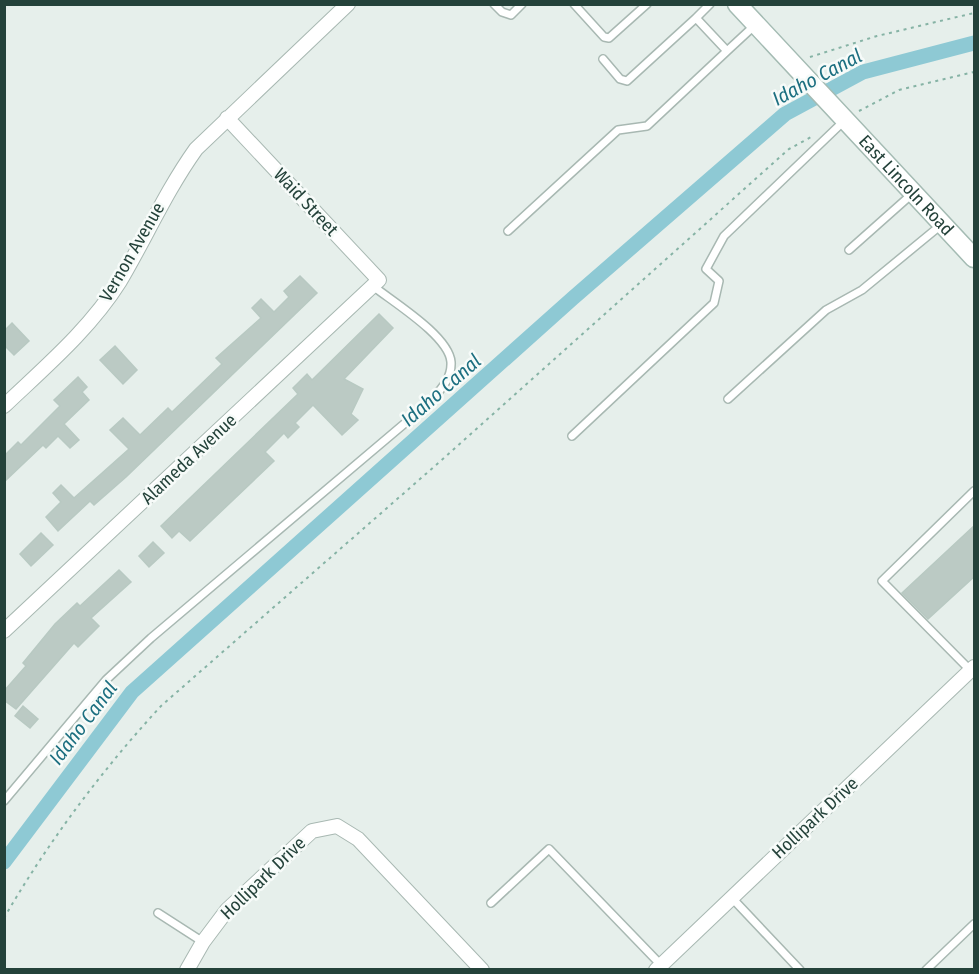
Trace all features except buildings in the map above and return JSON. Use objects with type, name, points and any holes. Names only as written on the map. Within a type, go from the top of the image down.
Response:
[{"type":"main road","name":"East Lincoln Road","points":[[737,4],[975,258]]},
{"type":"street","name":"Vernon Avenue","points":[[4,406],[96,315],[120,280],[176,176],[196,149],[348,4]]},
{"type":"street","name":"Waid Street","points":[[227,118],[379,280],[373,286]]},
{"type":"street","name":"Alameda Avenue","points":[[4,632],[373,286]]},
{"type":"street","name":"Hollipark Drive","points":[[659,967],[973,669]]},
{"type":"street","name":"Hollipark Drive","points":[[187,969],[203,942],[227,910],[312,831],[337,826],[358,839],[482,969]]},
{"type":"lane","points":[[494,4],[502,12],[511,15],[522,4]]},
{"type":"lane","points":[[574,4],[604,37],[609,38],[647,4]]},
{"type":"lane","points":[[603,59],[620,79],[627,81],[710,4]]},
{"type":"lane","points":[[696,18],[727,51]]},
{"type":"lane","points":[[508,231],[618,130],[647,126],[756,25]]},
{"type":"lane","points":[[572,436],[714,303],[719,281],[706,269],[724,236],[824,140],[841,116]]},
{"type":"lane","points":[[849,250],[914,193]]},
{"type":"lane","points":[[728,399],[826,310],[862,290],[943,224]]},
{"type":"lane","points":[[4,801],[106,680],[151,638],[430,402],[447,383],[451,363],[447,350],[435,335],[373,286]]},
{"type":"lane","points":[[973,669],[882,580],[975,491]]},
{"type":"lane","points":[[491,903],[549,849],[659,967]]},
{"type":"lane","points":[[732,898],[800,969]]},
{"type":"lane","points":[[159,913],[203,942]]},
{"type":"lane","points":[[927,969],[975,924]]},
{"type":"path","points":[[797,68],[826,51],[975,13]]},
{"type":"path","points":[[841,116],[899,90],[975,72]]},
{"type":"path","points":[[4,918],[44,855],[122,749],[161,706],[646,280],[789,149],[809,136],[817,136],[824,140]]},
{"type":"waterway","name":"Idaho Canal","points":[[4,862],[132,692],[573,298],[785,114],[863,72],[974,43]]}]
